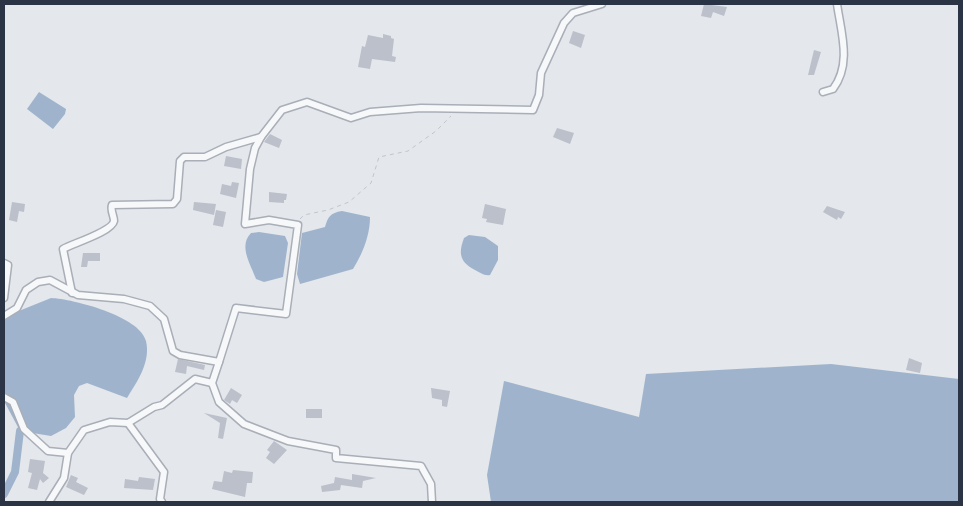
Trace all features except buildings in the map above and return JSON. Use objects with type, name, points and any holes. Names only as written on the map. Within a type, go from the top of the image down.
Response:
[{"type":"street","points":[[432,502],[431,484],[421,466],[336,458],[336,450],[288,441],[244,424],[219,402],[212,383],[236,308],[286,314],[298,225],[269,220],[245,224],[250,170],[261,136],[282,110],[307,102],[351,118],[370,112],[458,108],[533,110],[539,95],[541,73],[564,23],[573,13],[602,4]]},
{"type":"street","points":[[823,92],[833,89],[837,83],[845,48],[837,4]]},
{"type":"street","points":[[72,293],[63,249],[91,238],[111,225],[114,221],[111,210],[112,206],[173,204],[177,199],[180,161],[184,157],[205,157],[226,147],[261,136]]},
{"type":"street","points":[[4,263],[8,265],[4,298]]},
{"type":"street","points":[[4,316],[18,308],[26,290],[38,282],[50,280],[72,293],[124,299],[150,306],[164,320],[173,351],[180,355],[219,362]]},
{"type":"street","points":[[49,502],[64,478],[68,453],[84,430],[110,422],[128,423],[154,407],[162,405],[195,379],[212,383]]},
{"type":"street","points":[[4,397],[14,402],[24,429],[48,451],[68,453]]},
{"type":"street","points":[[128,423],[164,472],[160,499],[162,502]]},
{"type":"path","points":[[298,225],[304,215],[328,210],[348,202],[372,183],[379,157],[408,151],[436,131],[458,108]]},
{"type":"water","points":[[39,92],[66,109],[65,114],[53,129],[27,109]]},
{"type":"water","points":[[342,211],[370,217],[367,237],[357,263],[353,269],[300,284],[297,274],[302,233],[325,227],[330,216]]},
{"type":"water","points":[[259,232],[285,236],[288,243],[283,277],[264,282],[256,279],[247,256],[246,244],[247,238],[251,233]]},
{"type":"water","points":[[469,235],[485,237],[498,246],[498,260],[490,275],[481,273],[463,261],[461,253],[462,244],[464,238]]},
{"type":"water","points":[[51,298],[89,305],[132,324],[141,332],[146,341],[147,357],[142,371],[127,398],[87,383],[79,386],[74,395],[75,417],[66,428],[51,436],[20,431],[4,401],[4,317]]},
{"type":"water","points":[[831,364],[959,379],[959,502],[491,502],[487,475],[504,381],[639,417],[646,374]]},
{"type":"waterway","points":[[4,494],[15,472],[20,431]]}]
